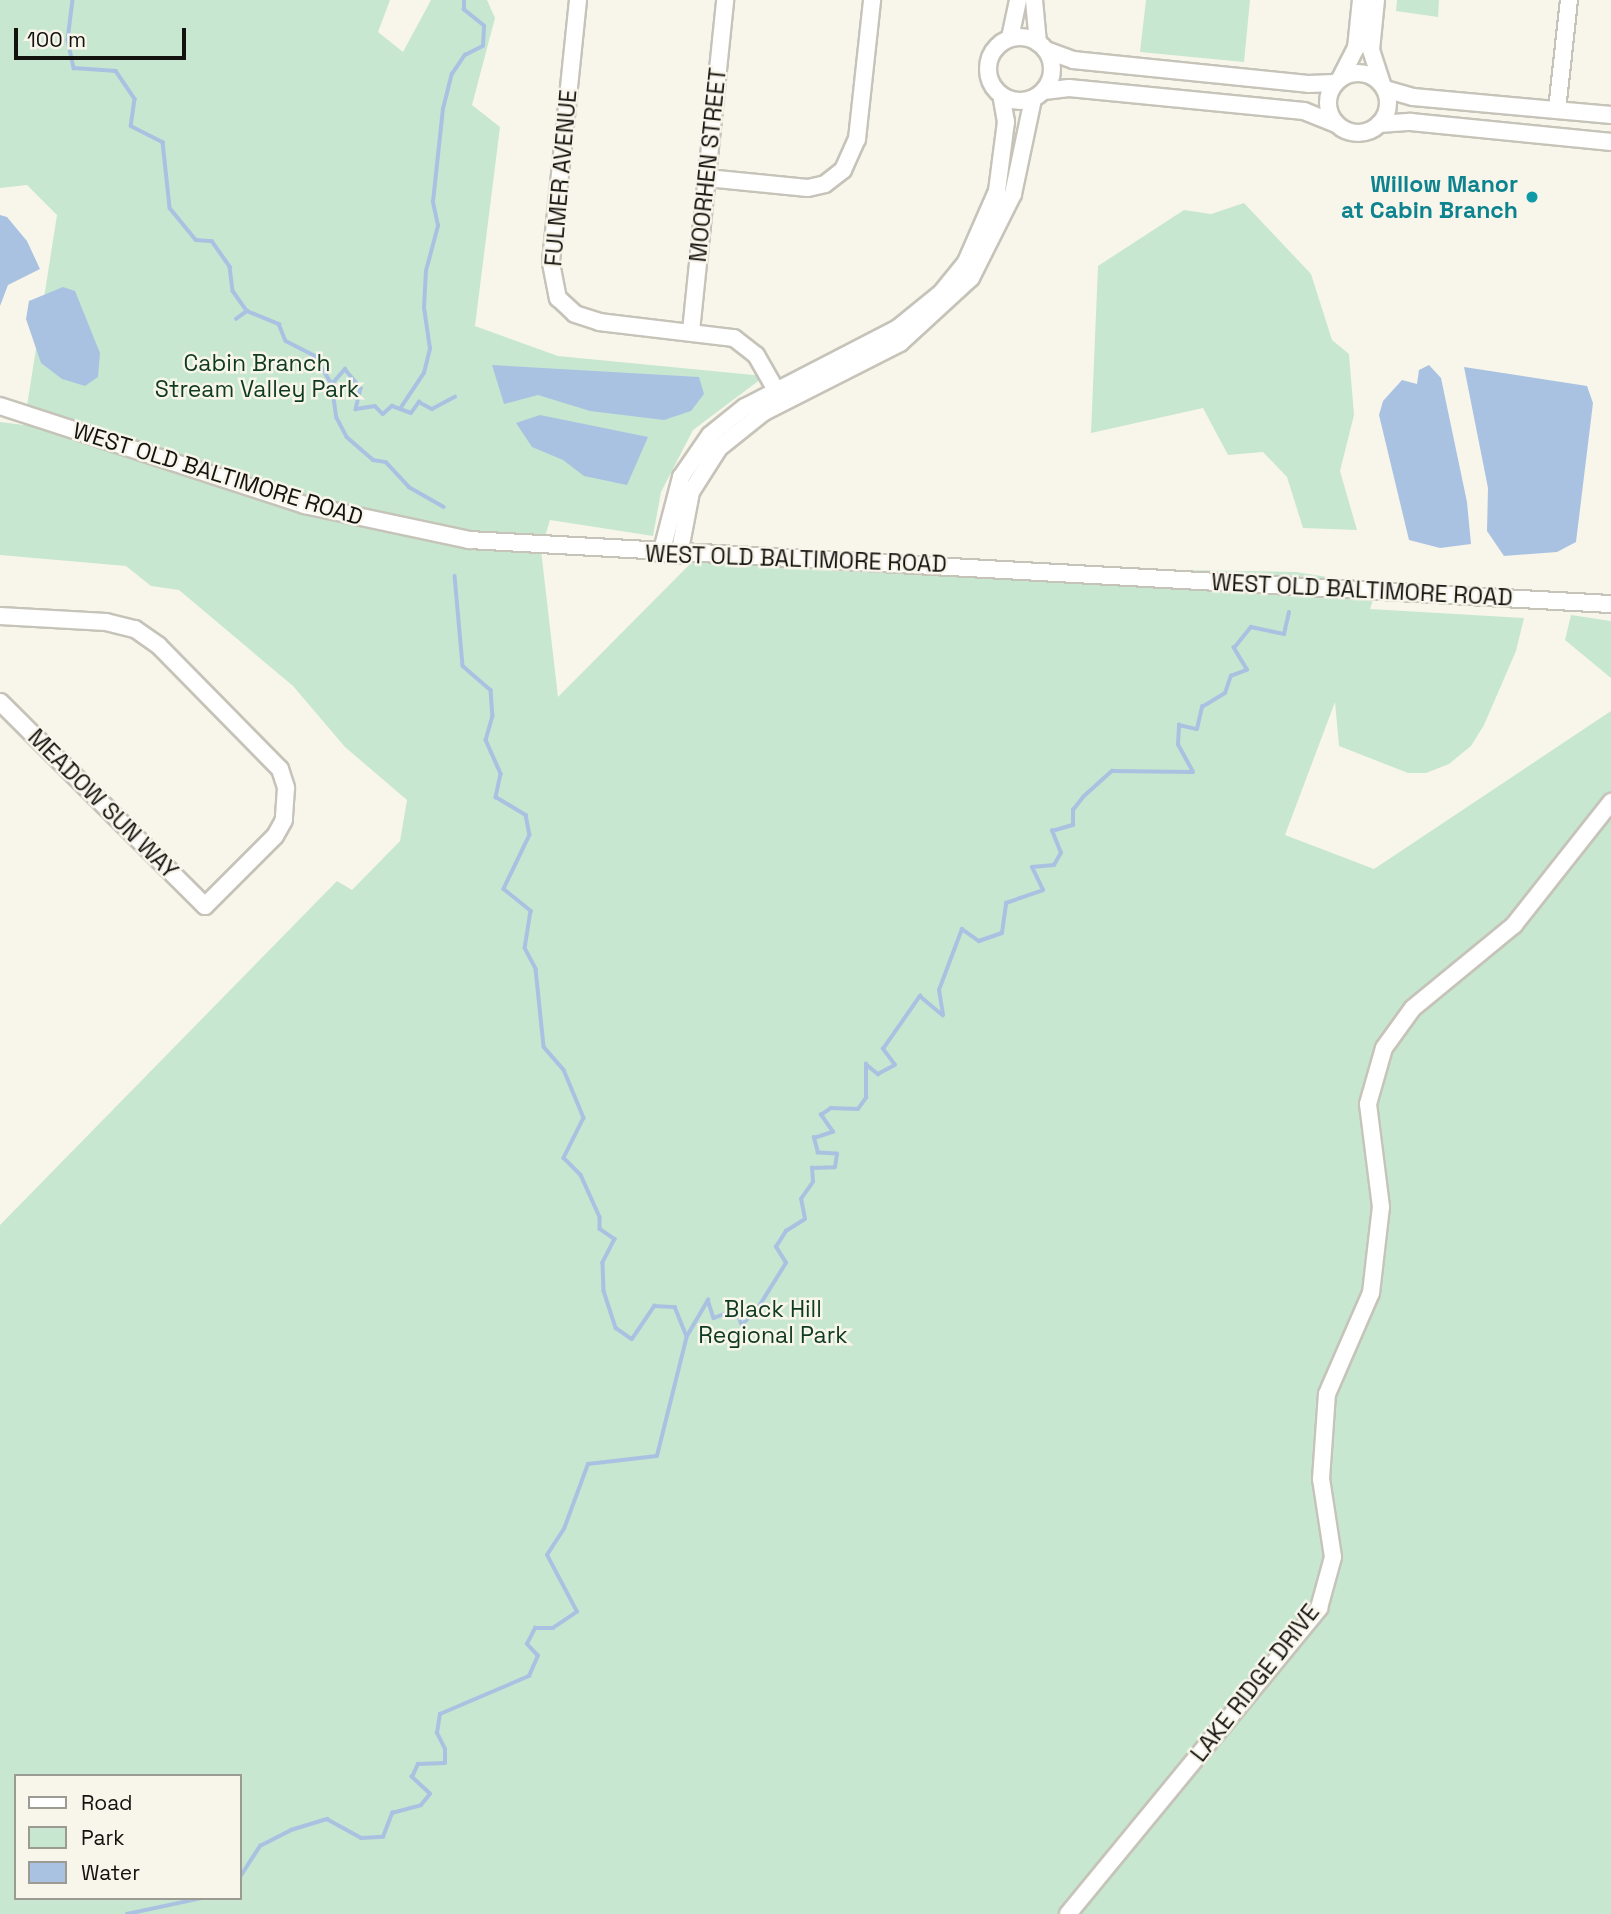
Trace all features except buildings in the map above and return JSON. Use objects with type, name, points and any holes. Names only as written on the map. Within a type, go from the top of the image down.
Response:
[{"type":"street","name":"FULMER AVENUE","points":[[578,0],[551,281],[558,298],[575,314],[599,322],[718,334],[746,345],[780,396]]},
{"type":"street","name":"MOORHEN STREET","points":[[691,331],[725,0]]},
{"type":"street","points":[[706,178],[808,188],[825,184],[843,170],[858,139],[872,0]]},
{"type":"street","points":[[679,555],[688,502],[707,463],[735,432],[780,396],[898,328],[941,293],[966,262],[997,191],[1006,122],[1000,95],[988,71],[994,50],[1010,38],[1018,0]]},
{"type":"street","points":[[661,554],[671,505],[694,455],[725,421],[900,343],[971,278],[1013,194],[1038,95],[1051,77],[1042,46],[1034,0]]},
{"type":"street","points":[[1336,124],[1328,99],[1356,48],[1361,0]]},
{"type":"street","points":[[1376,0],[1371,50],[1388,107],[1380,124]]},
{"type":"street","points":[[1557,110],[1569,0]]},
{"type":"street","points":[[1010,38],[1042,46],[1073,60],[1337,81],[1367,74],[1383,87],[1413,97],[1611,115]]},
{"type":"street","points":[[1000,95],[1022,101],[1069,88],[1304,111],[1358,133],[1380,124],[1403,121],[1611,142]]},
{"type":"street","name":"WEST OLD BALTIMORE ROAD","points":[[0,407],[232,483],[400,527],[469,540],[661,554],[1005,568],[1611,604]]},
{"type":"street","name":"MEADOW SUN WAY","points":[[0,616],[106,622],[135,629],[159,646],[280,769],[286,788],[284,820],[275,836],[205,906],[0,702]]},
{"type":"street","name":"LAKE RIDGE DRIVE","points":[[1068,1914],[1319,1608],[1333,1557],[1321,1479],[1327,1394],[1371,1293],[1381,1207],[1368,1104],[1384,1048],[1413,1008],[1514,925],[1611,802]]},
{"type":"green space","name":"Black Hill Regional Park","points":[[0,0],[390,0],[378,32],[403,52],[431,0],[487,0],[495,18],[472,105],[500,127],[475,326],[558,356],[765,376],[693,430],[661,492],[653,536],[550,520],[541,550],[558,697],[692,562],[1296,572],[1378,585],[1370,609],[1524,618],[1516,651],[1484,725],[1471,746],[1449,764],[1426,773],[1408,773],[1339,746],[1335,702],[1285,835],[1374,869],[1611,711],[1611,1914],[0,1914],[0,1225],[337,881],[352,890],[400,841],[407,800],[345,747],[293,686],[179,590],[151,586],[126,566],[0,555],[0,422],[24,425],[57,215],[27,185],[0,188]]},
{"type":"green space","points":[[1146,0],[1250,0],[1244,62],[1140,52]]},
{"type":"green space","points":[[1397,0],[1439,0],[1438,17],[1396,11]]},
{"type":"green space","points":[[1244,203],[1311,274],[1332,340],[1349,354],[1354,415],[1340,471],[1357,530],[1303,528],[1287,477],[1263,452],[1228,455],[1203,408],[1091,433],[1098,266],[1184,210],[1211,214]]},
{"type":"green space","points":[[1571,615],[1611,621],[1611,678],[1565,640]]},
{"type":"water","points":[[0,215],[7,217],[27,241],[40,269],[8,285],[0,306]]},
{"type":"water","points":[[63,287],[75,291],[100,353],[98,377],[85,386],[62,379],[41,363],[26,319],[29,301]]},
{"type":"water","points":[[492,365],[699,377],[704,394],[691,411],[664,420],[590,411],[538,395],[504,404]]},
{"type":"water","points":[[1429,365],[1441,378],[1467,502],[1471,544],[1440,548],[1409,540],[1379,415],[1383,401],[1402,380],[1417,384],[1419,370]]},
{"type":"water","points":[[1464,367],[1587,386],[1593,403],[1576,542],[1557,552],[1504,556],[1487,531],[1488,488]]},
{"type":"water","points":[[540,415],[648,437],[627,485],[584,476],[563,460],[532,447],[516,423]]},
{"type":"waterway","points":[[73,0],[68,40],[74,68],[116,71],[135,99],[131,126],[163,142],[170,208],[196,240],[212,241],[230,267],[233,291],[247,311],[279,324],[286,341],[315,356],[332,384],[337,418],[347,437],[373,460],[386,462],[409,487],[444,507]]},
{"type":"waterway","points":[[400,409],[424,373],[430,349],[424,308],[426,271],[438,226],[433,202],[443,109],[452,74],[465,55],[483,46],[484,26],[464,10],[464,0]]},
{"type":"waterway","points":[[236,319],[247,311]]},
{"type":"waterway","points":[[332,384],[345,369],[361,388],[356,409],[375,406],[383,414],[392,406],[411,413],[419,402],[432,409],[455,397]]},
{"type":"waterway","points":[[455,576],[463,666],[491,690],[493,716],[486,740],[501,774],[496,797],[526,815],[530,835],[504,889],[531,911],[525,948],[536,969],[544,1047],[564,1070],[584,1118],[564,1158],[581,1175],[600,1217],[600,1229],[615,1239],[603,1263],[604,1291],[616,1328],[632,1339],[654,1306],[675,1307],[687,1336]]},
{"type":"waterway","points":[[242,1874],[260,1846],[291,1830],[327,1819],[361,1838],[383,1837],[392,1813],[421,1805],[430,1794],[412,1777],[418,1764],[445,1763],[445,1749],[437,1733],[440,1714],[529,1676],[538,1656],[527,1644],[535,1628],[553,1628],[577,1612],[547,1555],[564,1529],[588,1464],[657,1456],[687,1336],[708,1300],[714,1318],[736,1309],[742,1325],[758,1308],[786,1263],[776,1247],[786,1231],[805,1219],[801,1199],[813,1182],[812,1168],[835,1167],[837,1154],[818,1153],[814,1138],[833,1132],[821,1115],[831,1108],[858,1109],[866,1098],[866,1064],[878,1074],[895,1065],[883,1049],[920,996],[943,1015],[939,990],[962,929],[979,941],[1002,933],[1006,903],[1043,890],[1032,867],[1054,865],[1061,853],[1052,831],[1073,825],[1073,810],[1083,797],[1112,771],[1193,772],[1178,745],[1179,725],[1197,729],[1202,707],[1225,693],[1231,676],[1247,670],[1234,648],[1251,627],[1284,634],[1289,613]]},
{"type":"waterway","points":[[127,1914],[193,1900]]},
{"type":"place","name":"Willow Manor at Cabin Branch","points":[[1532,197]]},
{"type":"park label","name":"Cabin Branch Stream Valley Park","points":[[257,376]]}]
